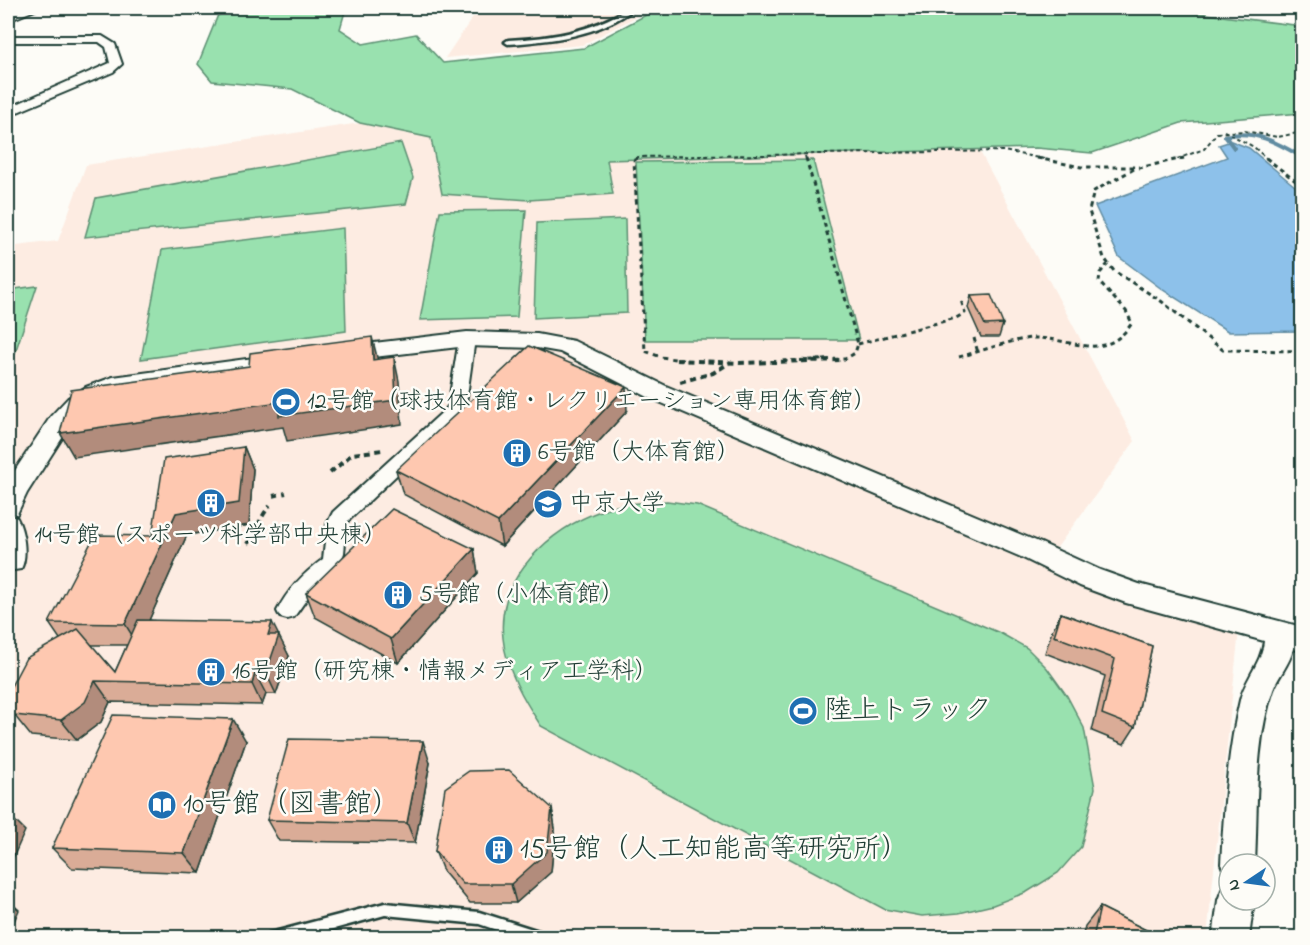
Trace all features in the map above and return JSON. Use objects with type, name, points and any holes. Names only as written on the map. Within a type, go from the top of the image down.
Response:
[{"type":"street","points":[[8,18],[35,8]]},
{"type":"street","points":[[8,39],[102,39],[111,46],[116,64],[109,70],[8,112]]},
{"type":"street","points":[[287,611],[308,581],[331,563],[336,524],[340,517],[455,410],[467,339]]},
{"type":"street","points":[[8,507],[13,491],[64,417],[77,403],[113,385],[467,339],[528,340],[566,346],[658,392],[1009,541],[1090,578],[1136,595],[1291,636],[1278,652],[1258,687],[1244,758],[1239,852]]},
{"type":"street","points":[[8,525],[11,561]]},
{"type":"street","points":[[1232,938],[1235,912]]},
{"type":"lane","points":[[508,42],[539,40],[589,31],[632,8]]},
{"type":"lane","points":[[274,938],[385,909],[479,918],[542,938]]},
{"type":"path","points":[[471,15],[474,8]]},
{"type":"path","points":[[805,156],[858,344],[857,352],[850,358],[841,360],[732,362],[677,360],[645,351],[636,158],[830,152],[1004,152],[1081,167],[1139,167],[1198,153],[1210,147],[1217,133],[1223,131],[1244,131],[1278,137],[1302,132]]},
{"type":"path","points":[[1223,131],[1254,147],[1278,169],[1302,186]]},
{"type":"path","points":[[1139,167],[1095,191],[1090,199],[1089,211],[1108,264],[1224,350],[1302,351]]},
{"type":"path","points":[[959,357],[1035,338],[1090,347],[1116,341],[1132,323],[1126,310],[1099,282],[1100,273],[1108,264]]},
{"type":"path","points":[[858,344],[956,318],[965,313],[960,300]]},
{"type":"path","points":[[974,338],[978,353]]},
{"type":"path","points":[[658,392],[670,384],[713,373],[732,362]]},
{"type":"path","points":[[330,473],[352,454],[382,450]]},
{"type":"path","points":[[273,496],[286,493]]},
{"type":"path","points":[[248,544],[256,533],[260,517],[270,506]]},
{"type":"shaded area","points":[[479,8],[653,8],[582,45],[445,58]]},
{"type":"shaded area","name":"中京大学","points":[[360,123],[431,138],[613,193],[607,160],[979,150],[1135,441],[1042,568],[1079,587],[1239,630],[1207,937],[8,937],[8,247],[58,241],[86,165]]},
{"type":"green space","points":[[244,8],[346,8],[340,29],[363,44],[416,34],[443,63],[584,48],[659,8],[1158,8],[1302,26],[1302,113],[1181,123],[1092,153],[1036,148],[607,160],[613,194],[529,200],[442,194],[431,138],[360,123],[292,89],[212,81],[198,64],[218,15]]},
{"type":"green space","points":[[401,143],[413,178],[406,204],[85,237],[96,198]]},
{"type":"green space","points":[[813,160],[859,340],[645,340],[636,162]]},
{"type":"green space","points":[[526,210],[517,317],[420,320],[440,211]]},
{"type":"green space","points":[[625,219],[627,313],[534,318],[537,223]]},
{"type":"green space","points":[[343,228],[346,331],[141,359],[162,250]]},
{"type":"green space","points":[[37,286],[12,362],[8,363],[8,290]]},
{"type":"green space","name":"陸上トラック","points":[[667,501],[697,505],[1000,633],[1027,648],[1047,668],[1067,696],[1084,728],[1095,788],[1081,847],[1058,873],[1027,892],[993,905],[959,913],[922,916],[884,909],[541,726],[517,684],[508,662],[503,638],[503,616],[508,595],[518,576],[530,558],[546,543],[583,518],[618,506]]},
{"type":"water","points":[[1231,141],[1249,148],[1302,192],[1302,331],[1229,332],[1163,290],[1119,257],[1095,206],[1227,157],[1219,145]]},
{"type":"building","points":[[991,295],[1003,324],[985,325],[971,296]]},
{"type":"building","points":[[372,337],[373,360],[394,357],[396,400],[279,416],[279,402],[60,433],[71,390],[249,366],[250,353]]},
{"type":"building","name":"6号館（大体育館）","points":[[529,346],[626,387],[498,522],[396,470]]},
{"type":"building","points":[[244,447],[239,503],[176,513],[125,624],[49,623],[95,535],[152,536],[164,459]]},
{"type":"building","name":"5号館（小体育館）","points":[[392,509],[474,549],[391,639],[306,593]]},
{"type":"building","points":[[1061,613],[1152,646],[1135,727],[1102,714],[1115,659],[1054,636]]},
{"type":"building","points":[[138,620],[272,622],[268,635],[279,635],[266,673],[255,673],[252,684],[95,681],[85,702],[61,720],[14,715],[8,707],[8,692],[26,658],[78,629],[115,672]]},
{"type":"building","name":"10号館（図書館）","points":[[113,715],[233,719],[184,853],[52,848]]},
{"type":"building","points":[[289,739],[423,741],[407,823],[267,820]]},
{"type":"building","name":"15号館（人工知能高等研究所）","points":[[509,770],[552,808],[547,852],[511,884],[463,884],[435,851],[445,788],[469,771]]},
{"type":"building","points":[[1100,907],[1162,938],[1093,938]]},
{"type":"waterway","points":[[1234,148],[1225,136],[1246,134],[1275,142],[1302,157]]},
{"type":"place","name":"12号館（球技体育館・レクリエーション専用体育館）","points":[[286,402]]},
{"type":"place","name":"6号館（大体育館）","points":[[517,453]]},
{"type":"place","name":"14号館（スポーツ科学部中央棟）","points":[[211,503]]},
{"type":"place","name":"中京大学","points":[[548,504]]},
{"type":"place","name":"5号館（小体育館）","points":[[398,595]]},
{"type":"place","name":"16号館（研究棟・情報メディア工学科）","points":[[211,672]]},
{"type":"place","name":"陸上トラック","points":[[803,711]]},
{"type":"place","name":"10号館（図書館）","points":[[162,805]]},
{"type":"place","name":"15号館（人工知能高等研究所）","points":[[499,850]]}]
